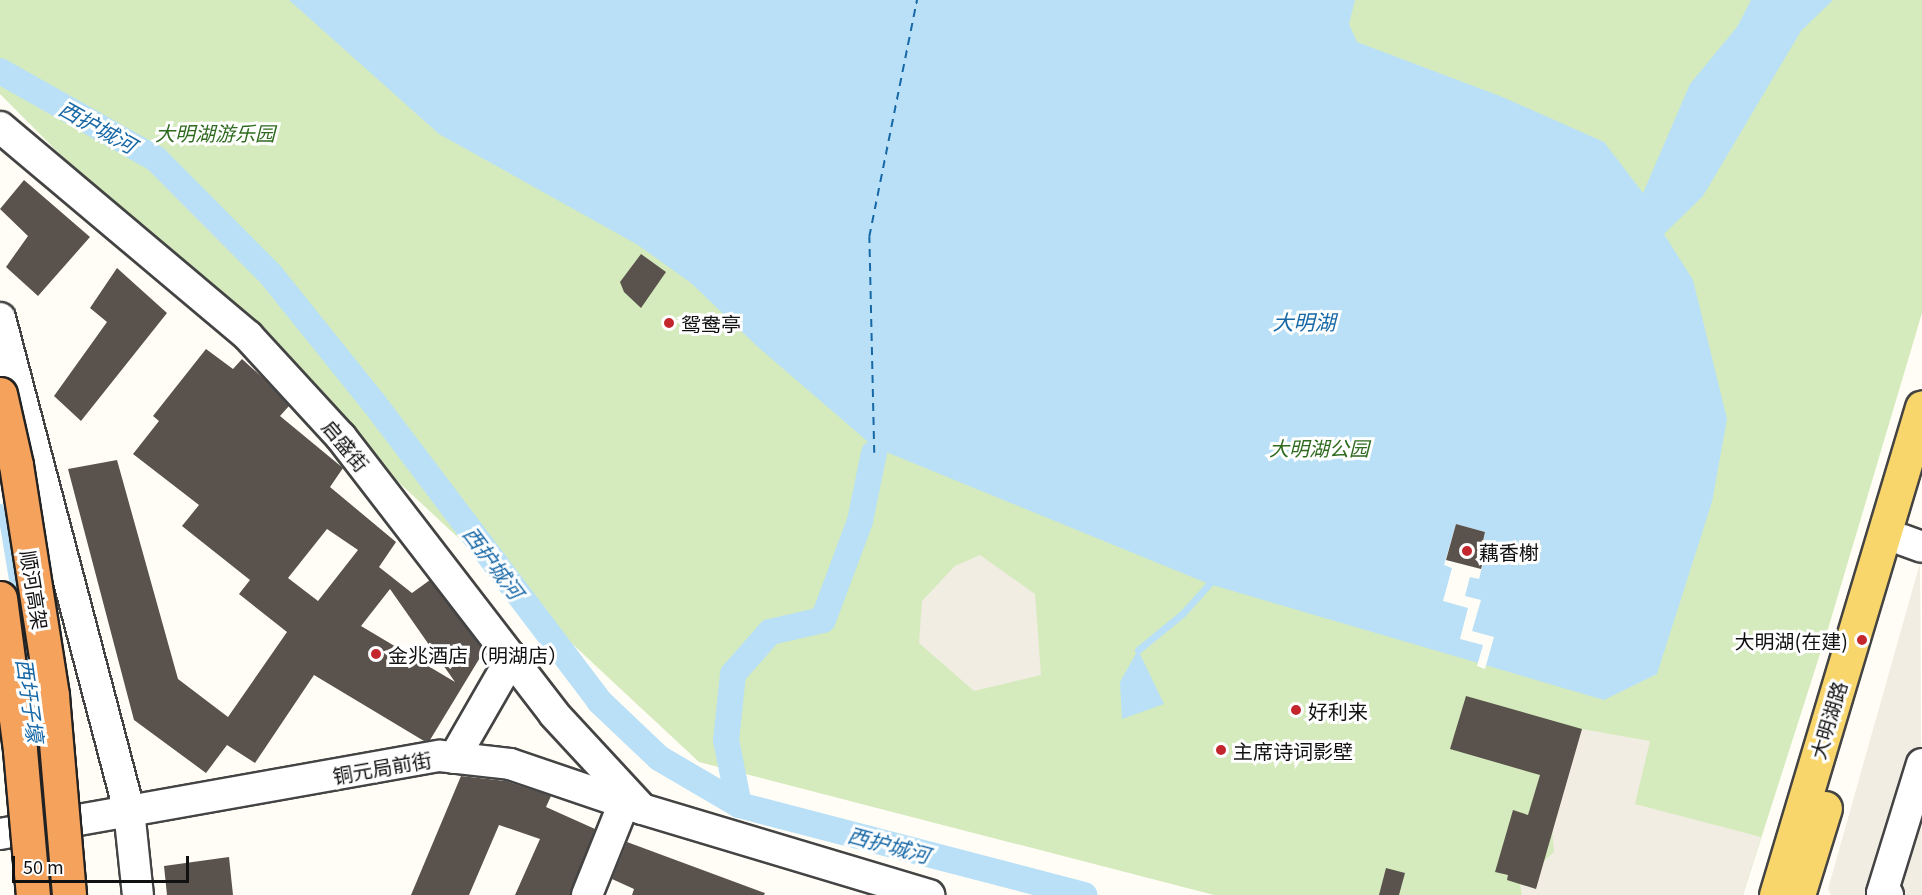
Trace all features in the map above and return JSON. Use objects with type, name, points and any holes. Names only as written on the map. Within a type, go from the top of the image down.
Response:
[{"type":"highway","name":"顺河高架","points":[[0,394],[16,465],[52,696],[69,895]]},
{"type":"highway","name":"顺河高架","points":[[0,598],[21,750],[33,895]]},
{"type":"main road","name":"大明湖路","points":[[1776,895],[1922,406]]},
{"type":"main road","name":"大明湖路","points":[[1798,895],[1912,544],[1922,475]]},
{"type":"street","name":"启盛街","points":[[0,127],[248,336],[341,437],[554,714],[633,806]]},
{"type":"street","points":[[0,318],[129,810],[138,895]]},
{"type":"street","points":[[454,758],[512,657]]},
{"type":"street","name":"铜元局前街","points":[[0,834],[440,756],[510,764],[633,806],[929,895]]},
{"type":"street","points":[[1888,895],[1882,893],[1922,764]]},
{"type":"street","points":[[587,895],[633,806]]},
{"type":"green space","name":"大明湖公园","points":[[0,0],[1922,0],[1922,313],[1828,629],[1743,895],[1214,895],[699,762],[232,327],[0,94]]},
{"type":"shaded area","points":[[980,555],[1035,594],[1041,675],[974,691],[919,643],[922,601],[955,566]]},
{"type":"shaded area","points":[[1920,563],[1922,895],[1831,895],[1828,889]]},
{"type":"shaded area","points":[[1582,729],[1650,741],[1635,804],[1761,837],[1743,895],[1522,895],[1520,884],[1554,852],[1551,817]]},
{"type":"water","name":"大明湖","points":[[289,0],[1355,0],[1349,24],[1357,42],[1500,96],[1604,142],[1643,193],[1690,84],[1737,27],[1751,0],[1833,0],[1801,31],[1703,196],[1664,234],[1693,280],[1727,419],[1712,502],[1657,674],[1604,700],[1209,584],[874,447],[759,348],[691,283],[638,245],[439,134]]},
{"type":"water","points":[[1138,650],[1164,704],[1122,719],[1120,682]]},
{"type":"pier","points":[[1456,524],[1485,532],[1483,541],[1488,543],[1479,579],[1470,577],[1465,596],[1481,600],[1472,631],[1494,637],[1485,669],[1477,666],[1483,645],[1460,639],[1468,608],[1443,601],[1452,568],[1444,565]]},
{"type":"building","points":[[24,180],[90,237],[38,296],[6,267],[28,236],[0,209]]},
{"type":"building","points":[[641,254],[666,272],[641,308],[624,292],[620,282]]},
{"type":"building","points":[[117,268],[167,313],[81,421],[54,396],[107,322],[90,308]]},
{"type":"building","points":[[206,349],[233,369],[242,359],[289,406],[280,416],[343,468],[330,487],[396,542],[379,567],[412,593],[430,580],[484,651],[430,740],[424,741],[314,675],[255,763],[227,745],[206,773],[134,720],[68,469],[117,460],[178,679],[228,717],[287,632],[239,594],[250,580],[182,526],[199,505],[133,454],[159,421],[153,416]],"holes":[[[327,529],[358,550],[318,601],[288,578]],[[390,589],[455,682],[361,626]]]},
{"type":"building","name":"藕香榭","points":[[1456,524],[1485,532],[1483,541],[1488,543],[1481,569],[1446,560]]},
{"type":"building","points":[[1466,696],[1582,729],[1536,889],[1507,880],[1508,875],[1495,872],[1513,810],[1528,815],[1540,775],[1450,749]]},
{"type":"building","points":[[461,776],[506,781],[551,796],[546,807],[595,829],[570,895],[515,895],[540,839],[499,825],[469,895],[411,895]]},
{"type":"building","points":[[627,842],[765,893],[764,895],[632,895],[634,889],[612,879]]},
{"type":"building","points":[[229,857],[233,895],[167,895],[164,866]]},
{"type":"building","points":[[1386,868],[1405,873],[1399,895],[1379,895]]},
{"type":"waterway","name":"西护城河","points":[[0,71],[156,159],[271,275],[374,403],[599,701],[659,758],[739,805],[1084,895]]},
{"type":"waterway","points":[[739,805],[726,740],[733,674],[770,632],[823,620],[860,521],[874,453]]},
{"type":"waterway","name":"西圩子壕","points":[[0,507],[15,598]]},
{"type":"waterway","points":[[1138,650],[1183,613],[1209,584]]},
{"type":"waterway","name":"西圩子壕","points":[[20,627],[33,705],[44,818]]},
{"type":"waterway","name":"西圩子壕","points":[[45,832],[51,895]]},
{"type":"ferry route","points":[[874,453],[869,237],[917,0]]},
{"type":"place","name":"鸳鸯亭","points":[[669,323]]},
{"type":"place","name":"藕香榭","points":[[1467,551]]},
{"type":"place","name":"大明湖(在建)","points":[[1862,640]]},
{"type":"place","name":"金兆酒店（明湖店）","points":[[376,654]]},
{"type":"place","name":"好利来","points":[[1296,710]]},
{"type":"place","name":"主席诗词影壁","points":[[1221,750]]},
{"type":"park label","name":"大明湖游乐园","points":[[215,132]]}]
